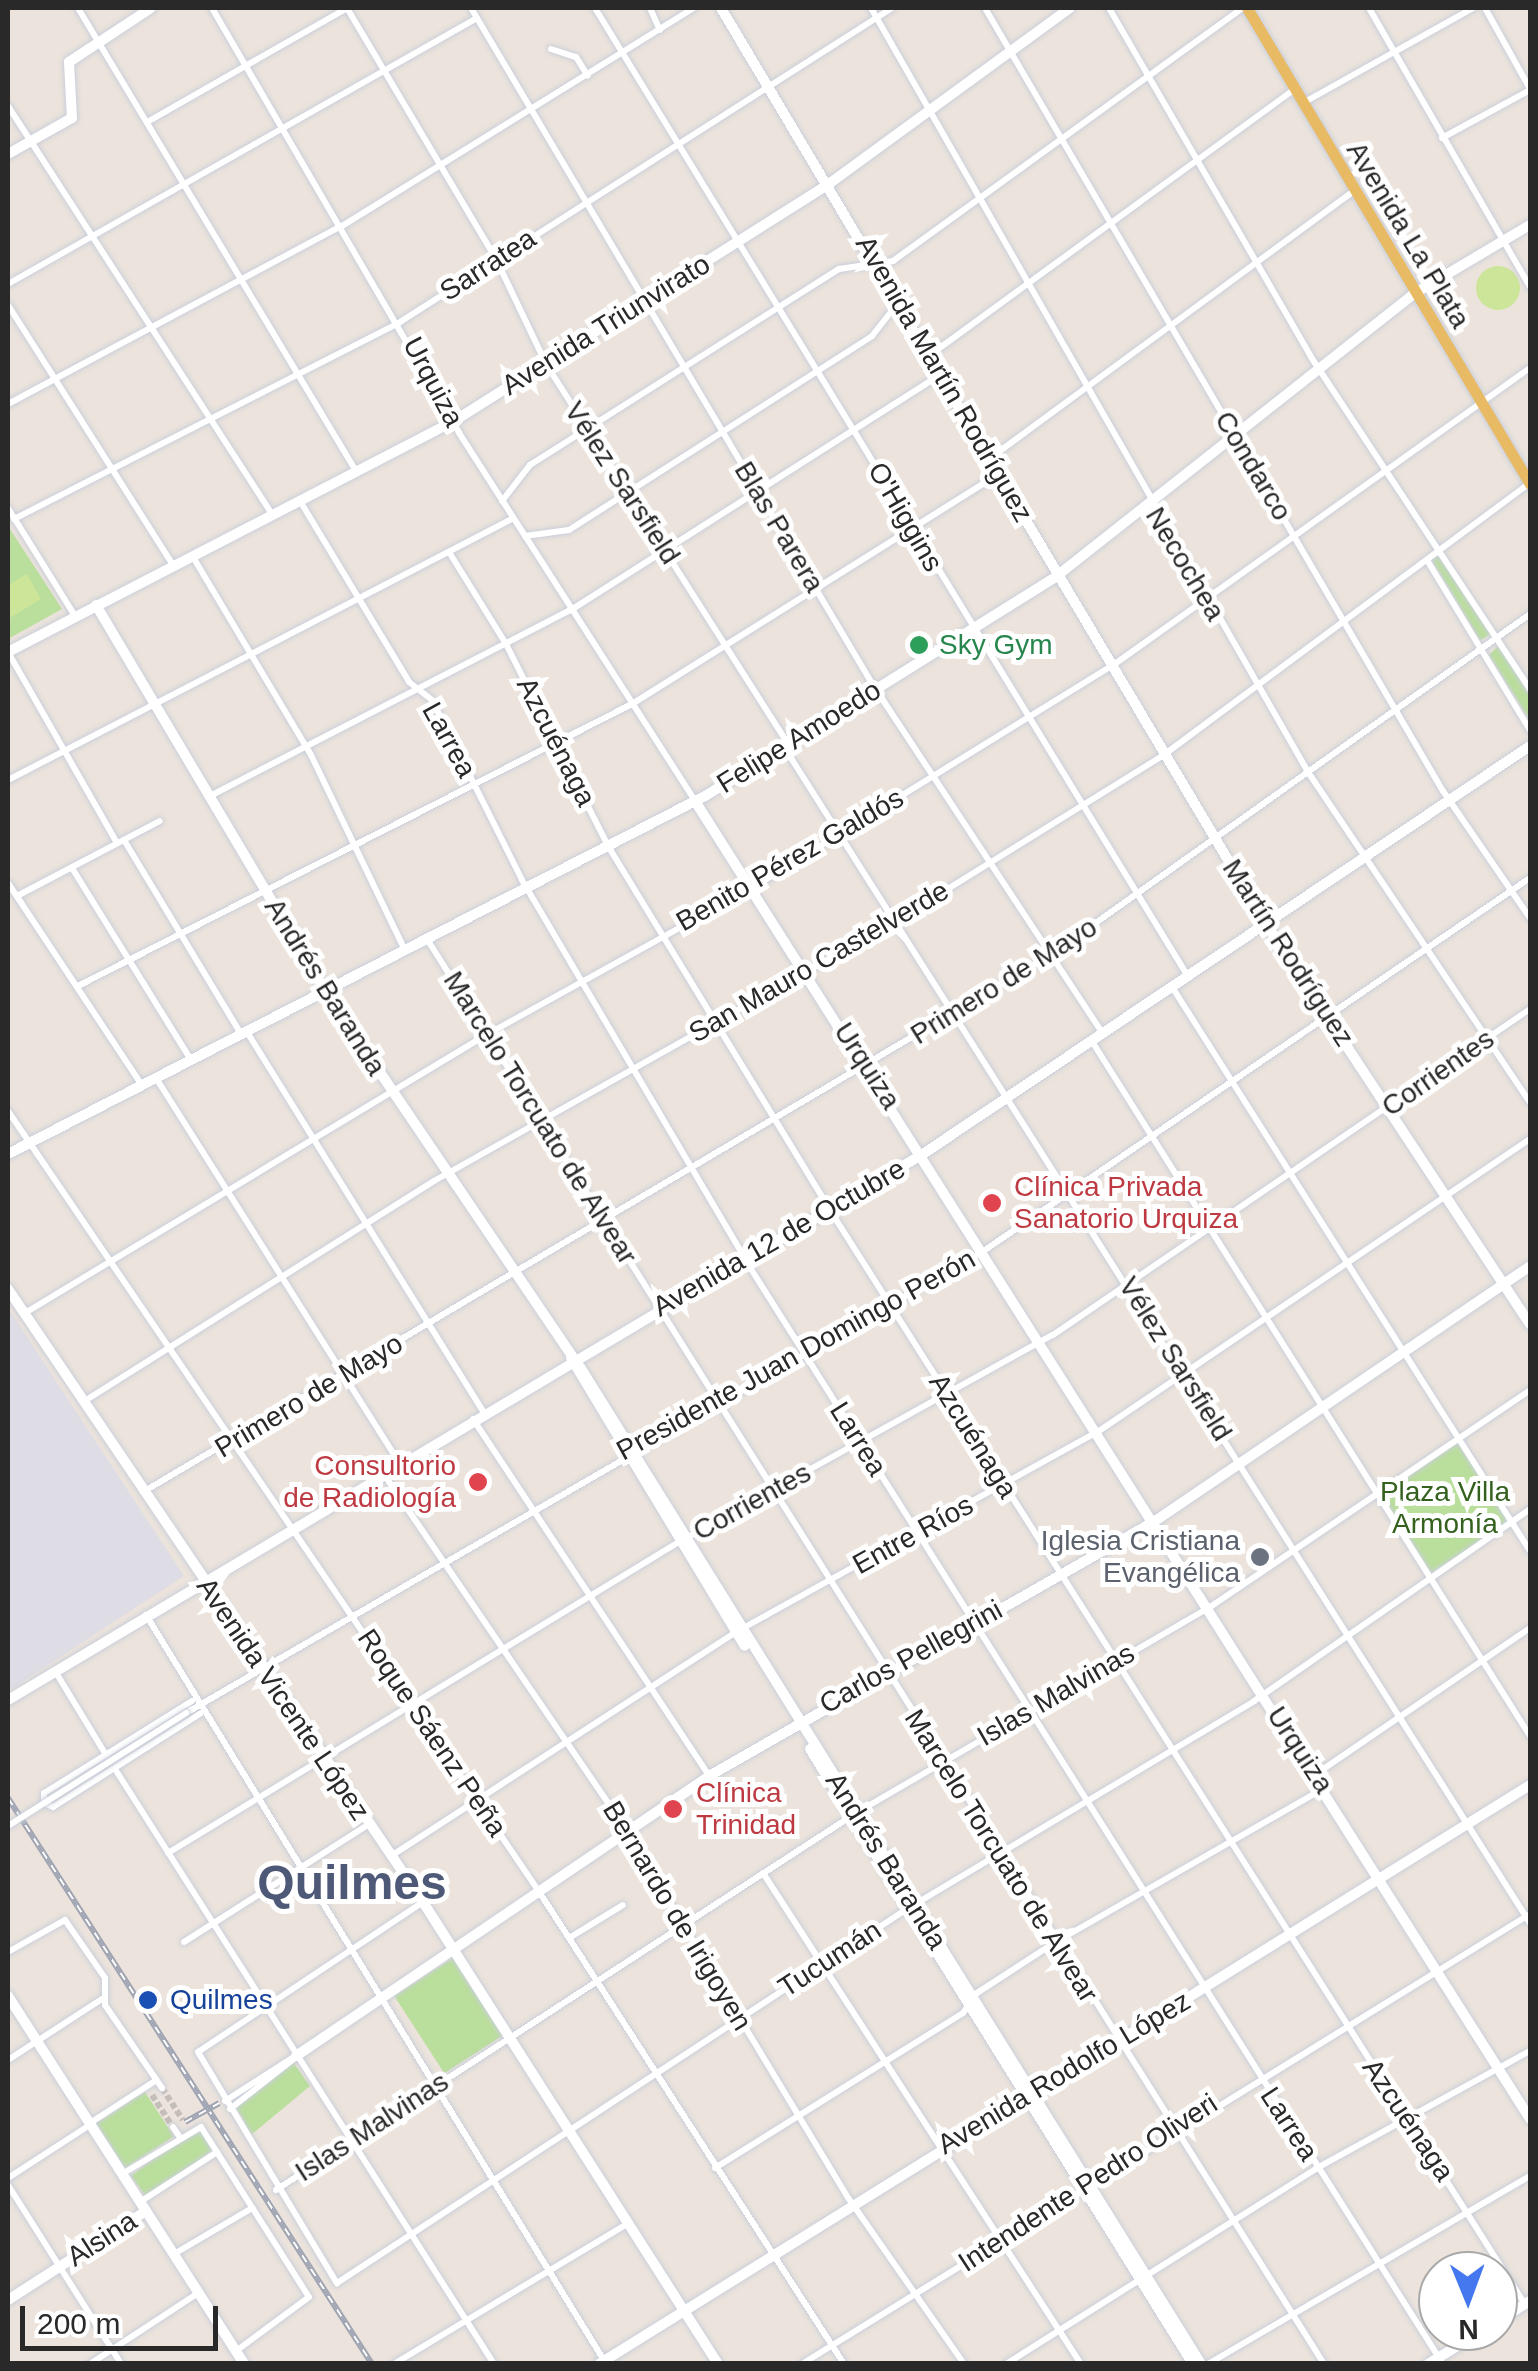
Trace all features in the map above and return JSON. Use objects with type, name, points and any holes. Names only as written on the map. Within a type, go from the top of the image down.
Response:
[{"type":"main road","points":[[8,154],[75,114],[66,67],[151,8]]},
{"type":"main road","points":[[721,8],[830,182]]},
{"type":"main road","name":"Avenida Triunvirato","points":[[8,652],[454,421],[830,182],[1070,8]]},
{"type":"main road","name":"Avenida La Plata","points":[[1244,8],[1412,295],[1529,480]]},
{"type":"main road","name":"Avenida Martín Rodríguez","points":[[830,182],[1058,575]]},
{"type":"main road","name":"Felipe Amoedo","points":[[8,1154],[695,802],[1058,575],[1412,295],[1530,225]]},
{"type":"main road","name":"Martín Rodríguez","points":[[1058,575],[1268,928],[1530,1324]]},
{"type":"main road","name":"Andrés Baranda","points":[[96,605],[325,991],[571,1358],[1142,2277],[1192,2364]]},
{"type":"main road","name":"Avenida 12 de Octubre","points":[[8,1700],[571,1358],[923,1154],[1268,928],[1530,746]]},
{"type":"main road","name":"Urquiza","points":[[695,802],[985,1250],[1530,2119]]},
{"type":"main road","name":"Carlos Pellegrini","points":[[296,2056],[710,1776],[797,1721],[1156,1520],[1530,1266]]},
{"type":"main road","name":"Avenida Vicente López","points":[[8,1289],[260,1667],[423,1902],[718,2364]]},
{"type":"main road","name":"Avenida Rodolfo López","points":[[602,2362],[1026,2094],[1385,1883],[1530,1785]]},
{"type":"main road","points":[[8,1996],[87,2125],[244,2364]]},
{"type":"main road","name":"Alsina","points":[[8,2300],[143,2207]]},
{"type":"main road","name":"Andrés Baranda","points":[[1142,2277],[1205,2364]]},
{"type":"street","points":[[78,8],[356,471]]},
{"type":"street","name":"Urquiza","points":[[212,8],[400,322],[502,502],[695,802]]},
{"type":"street","points":[[149,121],[347,8]]},
{"type":"street","name":"Vélez Sarsfield","points":[[347,8],[496,259],[546,364],[1529,1918]]},
{"type":"street","name":"Blas Parera","points":[[470,8],[876,690],[1104,1036]]},
{"type":"street","name":"O'Higgins","points":[[595,8],[742,239],[970,630],[1190,979]]},
{"type":"street","points":[[650,8],[660,30]]},
{"type":"street","points":[[8,404],[342,226],[532,112],[694,8]]},
{"type":"street","name":"Necochea","points":[[872,8],[1025,287],[1308,772],[1364,862],[1530,1102]]},
{"type":"street","name":"Sarratea","points":[[14,519],[400,322],[892,8]]},
{"type":"street","name":"Condarco","points":[[985,8],[1450,802],[1530,918]]},
{"type":"street","points":[[1108,8],[1383,470],[1500,636],[1530,689]]},
{"type":"street","points":[[502,502],[524,470],[839,269],[879,267],[1244,8]]},
{"type":"street","points":[[1369,8],[1530,287]]},
{"type":"street","points":[[1302,104],[1473,8]]},
{"type":"street","points":[[1442,138],[1530,89],[1485,8]]},
{"type":"street","points":[[8,284],[286,130],[477,18]]},
{"type":"street","points":[[551,48],[576,56],[588,76]]},
{"type":"street","points":[[930,356],[1294,90]]},
{"type":"street","points":[[8,106],[272,514]]},
{"type":"street","points":[[990,459],[1172,330],[1353,192]]},
{"type":"street","points":[[524,536],[561,534],[878,332],[899,302]]},
{"type":"street","points":[[8,304],[173,566]]},
{"type":"street","name":"Benito Pérez Galdós","points":[[24,1313],[312,1136],[840,834],[1112,666],[1530,368]]},
{"type":"street","points":[[209,797],[572,610],[940,375]]},
{"type":"street","points":[[78,986],[632,704],[998,474]]},
{"type":"street","name":"San Mauro Castelverde","points":[[83,1402],[367,1223],[716,1020],[896,921],[1165,754],[1440,551],[1529,480]]},
{"type":"street","name":"Larrea","points":[[299,500],[475,786],[527,888],[744,1258],[1436,2362]]},
{"type":"street","points":[[8,508],[75,616]]},
{"type":"street","points":[[8,780],[512,518]]},
{"type":"street","name":"Azcuénaga","points":[[449,552],[506,644],[608,846],[830,1208],[1286,1940],[1411,2119],[1528,2303]]},
{"type":"street","points":[[192,556],[306,747],[358,846],[405,950]]},
{"type":"street","points":[[1427,560],[1530,730]]},
{"type":"street","name":"Primero de Mayo","points":[[143,1492],[232,1443],[1052,954],[1530,614]]},
{"type":"street","points":[[8,652],[121,842],[430,1324],[531,1506],[710,1776]]},
{"type":"street","points":[[18,896],[160,821]]},
{"type":"street","points":[[72,868],[191,1060]]},
{"type":"street","name":"Presidente Juan Domingo Perón","points":[[193,1709],[44,1793],[44,1804],[116,1769],[205,1700],[626,1450],[985,1250],[1530,878]]},
{"type":"street","points":[[8,882],[141,1084]]},
{"type":"street","name":"Marcelo Torcuato de Alvear","points":[[427,939],[1054,1943],[1324,2364]]},
{"type":"street","points":[[1174,990],[1530,1551]]},
{"type":"street","name":"Corrientes","points":[[168,1853],[408,1701],[503,1649],[682,1540],[1042,1341],[1530,1009]]},
{"type":"street","points":[[1092,1043],[1530,1736]]},
{"type":"street","points":[[155,1077],[399,1462]]},
{"type":"street","name":"Roque Sáenz Peña","points":[[8,1111],[107,1262],[538,1890],[844,2364]]},
{"type":"street","name":"Entre Ríos","points":[[391,1856],[740,1631],[1099,1431],[1530,1139]]},
{"type":"street","name":"Islas Malvinas","points":[[276,2190],[853,1815],[1026,1709],[1210,1607],[1530,1390]]},
{"type":"street","name":"Bernardo de Irigoyen","points":[[382,1472],[568,1742],[853,2203],[964,2364]]},
{"type":"street","name":"Tucumán","points":[[276,2190],[334,2282],[412,2234],[567,2126],[910,1907],[1263,1692],[1530,1510]]},
{"type":"street","points":[[146,1616],[205,1700],[216,1728],[355,1946],[490,2180],[602,2362]]},
{"type":"street","points":[[1316,1774],[1530,1628]]},
{"type":"street","points":[[55,1671],[106,1755]]},
{"type":"street","points":[[189,1681],[193,1709],[216,1728]]},
{"type":"street","name":"Presidente Juan Domingo Perón","points":[[8,1826],[193,1709]]},
{"type":"street","points":[[116,1769],[494,2364]]},
{"type":"street","points":[[715,2168],[882,2063],[1054,1943],[1324,1788]]},
{"type":"street","points":[[184,1942],[369,1824]]},
{"type":"street","points":[[763,1873],[882,2063],[1081,2364]]},
{"type":"street","points":[[276,2190],[198,2052],[423,1902]]},
{"type":"street","points":[[569,1938],[623,1906]]},
{"type":"street","name":"Intendente Pedro Oliveri","points":[[802,2364],[1257,2075],[1529,1918]]},
{"type":"street","points":[[8,1952],[65,1920],[105,1978],[102,1999],[162,2088]]},
{"type":"street","points":[[8,2060],[102,1999]]},
{"type":"street","points":[[1006,2364],[1317,2168],[1500,2071],[1530,2051]]},
{"type":"street","name":"Carlos Pellegrini","points":[[228,2105],[296,2056]]},
{"type":"street","points":[[121,2364],[8,2182],[154,2081]]},
{"type":"street","points":[[146,2087],[152,2095]]},
{"type":"street","points":[[183,2120],[190,2130]]},
{"type":"street","name":"Alsina","points":[[122,2174],[199,2125],[217,2152]]},
{"type":"street","points":[[172,2127],[179,2136]]},
{"type":"street","points":[[143,2207],[217,2152],[308,2298],[236,2350]]},
{"type":"street","points":[[1205,2364],[1530,2176]]},
{"type":"street","points":[[174,2254],[252,2208]]},
{"type":"street","points":[[394,2364],[627,2224]]},
{"type":"street","points":[[90,2364],[199,2293]]},
{"type":"shaded area","points":[[8,1308],[184,1576],[8,1691]]},
{"type":"green space","points":[[1498,266],[1514,272],[1520,288],[1514,304],[1498,310],[1482,304],[1476,288],[1482,272]]},
{"type":"green space","points":[[8,526],[62,609],[8,639]]},
{"type":"green space","points":[[1443,553],[1491,634],[1480,640],[1432,560]]},
{"type":"green space","points":[[27,574],[41,599],[8,619],[8,585]]},
{"type":"green space","points":[[1499,645],[1530,697],[1530,720],[1489,655]]},
{"type":"green space","name":"Plaza Villa Armonía","points":[[1459,1438],[1511,1522],[1428,1574],[1376,1490]]},
{"type":"green space","points":[[453,1958],[503,2035],[444,2073],[394,1996]]},
{"type":"green space","points":[[293,2062],[310,2086],[251,2135],[235,2105]]},
{"type":"green space","points":[[145,2092],[174,2136],[125,2168],[96,2124]]},
{"type":"green space","points":[[198,2127],[214,2149],[147,2198],[131,2176]]},
{"type":"tunnel","points":[[162,2088],[183,2120]]},
{"type":"tunnel","points":[[152,2095],[173,2127]]},
{"type":"railway","points":[[8,1798],[372,2364]]},
{"type":"railway","points":[[185,2122],[219,2103]]},
{"type":"place","name":"Sky Gym","points":[[919,645]]},
{"type":"place","name":"Clínica Privada Sanatorio Urquiza","points":[[992,1203]]},
{"type":"place","name":"Consultorio de Radiología","points":[[478,1482]]},
{"type":"place","name":"Iglesia Cristiana Evangélica","points":[[1260,1557]]},
{"type":"place","name":"Clínica Trinidad","points":[[673,1809]]},
{"type":"place","name":"Quilmes","points":[[148,2000]]},
{"type":"district","name":"Quilmes","points":[[352,1883]]}]
